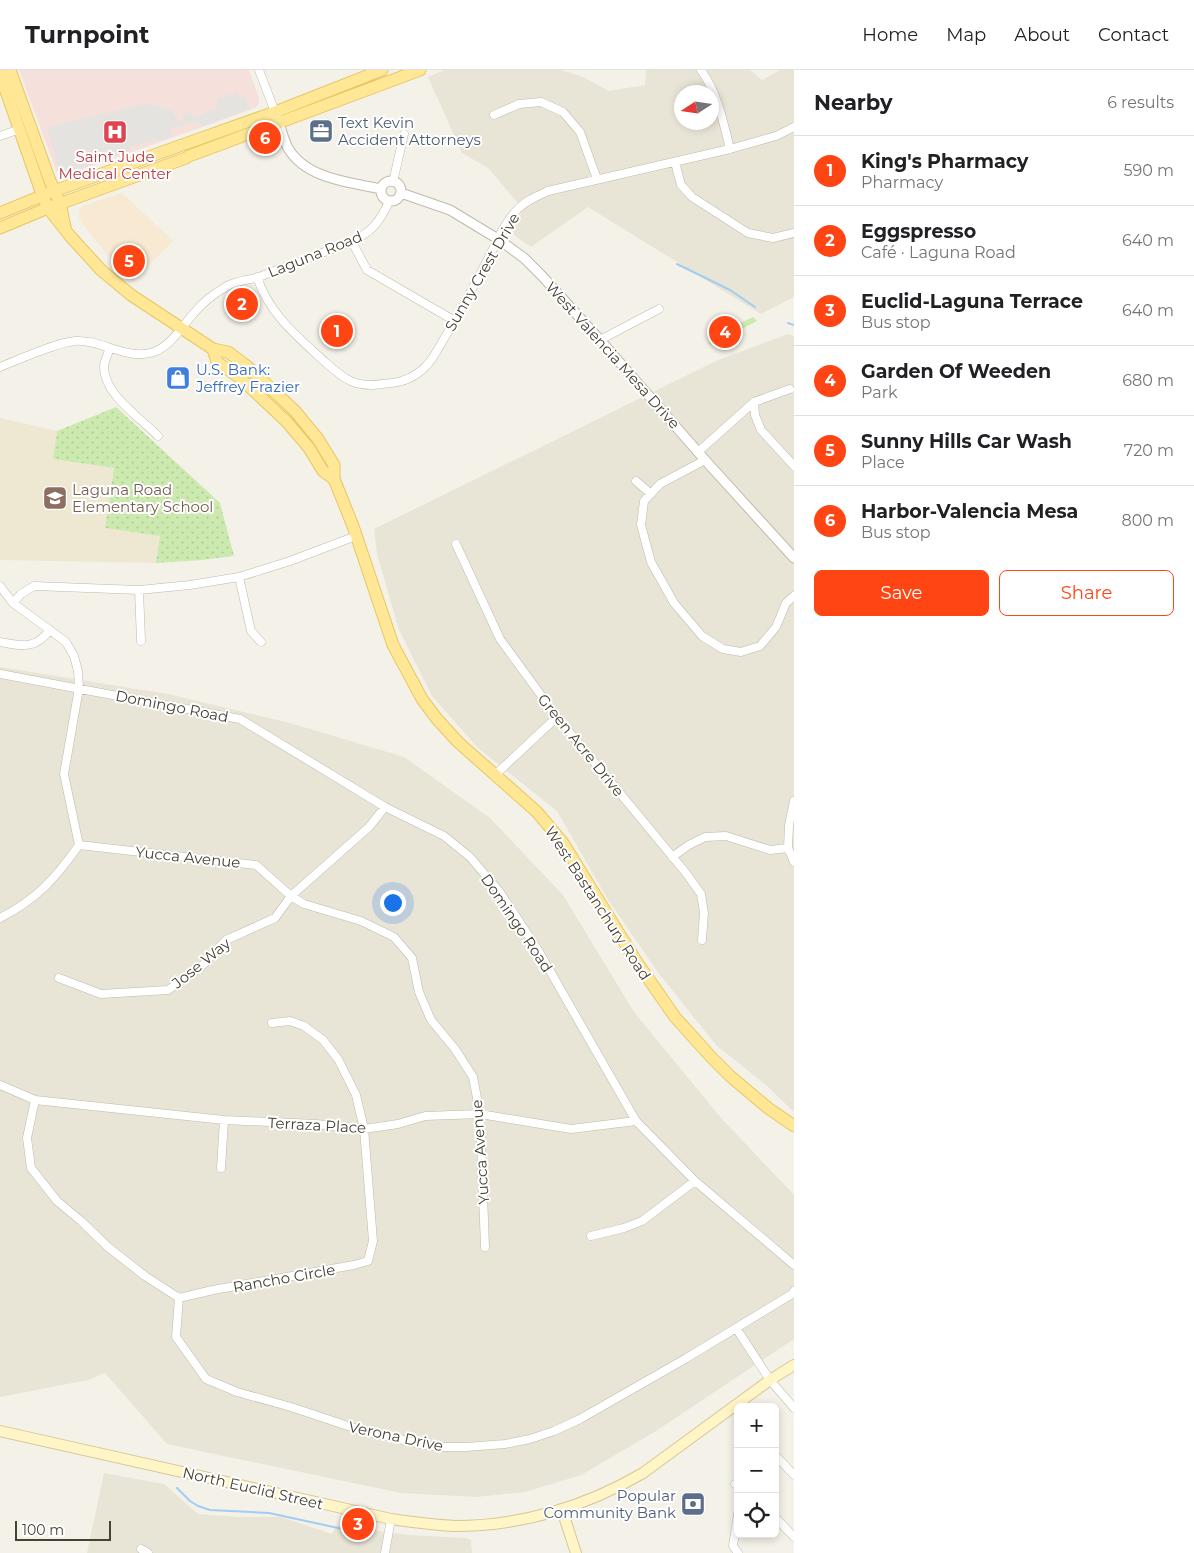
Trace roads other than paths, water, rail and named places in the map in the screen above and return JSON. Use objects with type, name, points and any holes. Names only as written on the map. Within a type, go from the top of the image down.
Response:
[{"type":"main road","points":[[10,70],[60,203],[66,229]]},
{"type":"main road","points":[[0,228],[60,203],[188,157],[382,70]]},
{"type":"main road","points":[[0,213],[54,191],[183,145],[277,117],[420,70]]},
{"type":"main road","name":"West Bastanchury Road","points":[[0,74],[48,208],[87,255],[113,281],[213,349],[218,362],[240,378],[286,421],[309,448],[323,471],[334,479],[356,536],[393,645],[418,693],[437,719],[458,742],[537,812],[563,843],[636,961],[675,1017],[710,1057],[730,1076],[768,1108],[794,1126]]},
{"type":"main road","name":"North Euclid Street","points":[[0,1431],[391,1519],[436,1525],[476,1525],[531,1518],[562,1510],[603,1494],[644,1473],[770,1380],[794,1365]]},
{"type":"main road","points":[[562,1510],[576,1553]]},
{"type":"street","points":[[259,70],[288,147],[298,162],[328,178],[381,189]]},
{"type":"street","points":[[701,70],[709,81],[718,100],[730,149]]},
{"type":"street","points":[[494,116],[519,104],[541,102],[563,112],[580,132],[597,179]]},
{"type":"street","name":"Sunny Crest Drive","points":[[257,278],[269,304],[290,330],[343,378],[361,384],[398,383],[420,372],[431,361],[455,321],[506,224],[517,209],[532,199],[548,191],[730,149],[776,136],[794,127]]},
{"type":"street","points":[[0,136],[20,129]]},
{"type":"street","points":[[393,182],[404,134]]},
{"type":"street","points":[[675,162],[681,185],[692,197],[748,233],[773,238],[794,233]]},
{"type":"street","points":[[393,182],[398,184],[401,193],[398,198],[389,201],[384,198],[381,189],[384,184],[393,182]]},
{"type":"street","name":"West Valencia Mesa Drive","points":[[401,193],[450,210],[498,239],[524,258],[600,340],[794,558]]},
{"type":"street","name":"Laguna Road","points":[[0,367],[64,343],[76,341],[88,342],[128,353],[142,354],[153,352],[165,346],[206,300],[228,285],[257,278],[352,242],[366,234],[379,221],[389,201]]},
{"type":"street","points":[[352,242],[367,270],[455,321]]},
{"type":"street","points":[[600,340],[659,309]]},
{"type":"street","points":[[110,348],[104,367],[108,386],[158,436]]},
{"type":"street","points":[[698,452],[754,402],[790,389]]},
{"type":"street","points":[[754,402],[755,415],[762,430],[794,466]]},
{"type":"street","points":[[705,460],[660,484],[644,501],[640,525],[651,562],[674,603],[702,636],[723,649],[741,652],[760,646],[776,626],[786,603],[794,596]]},
{"type":"street","points":[[636,481],[651,494]]},
{"type":"street","points":[[13,603],[21,594],[34,586],[140,590],[190,585],[239,577],[290,561],[356,536]]},
{"type":"street","name":"Green Acre Drive","points":[[456,544],[500,639],[558,717],[701,894],[704,913],[702,940]]},
{"type":"street","points":[[239,577],[252,631],[261,642]]},
{"type":"street","points":[[0,586],[13,603],[66,642],[74,656],[78,671],[79,688],[64,774],[79,845],[42,891],[0,918]]},
{"type":"street","points":[[140,590],[141,641]]},
{"type":"street","points":[[0,642],[30,646],[37,643],[50,630]]},
{"type":"street","name":"Domingo Road","points":[[0,674],[240,719],[385,807],[444,836],[470,857],[499,891],[538,950],[636,1121],[695,1180],[794,1265]]},
{"type":"street","points":[[495,774],[558,717]]},
{"type":"street","points":[[794,801],[789,825],[788,848],[794,862]]},
{"type":"street","name":"Jose Way","points":[[59,978],[101,994],[168,990],[200,967],[226,940],[275,918],[291,896],[369,827],[385,807]]},
{"type":"street","points":[[672,857],[705,837],[726,836],[770,850],[788,848]]},
{"type":"street","name":"Yucca Avenue","points":[[79,845],[256,865],[291,896],[304,904],[361,921],[394,937],[412,958],[419,992],[432,1020],[455,1049],[473,1077],[480,1114],[485,1247]]},
{"type":"street","name":"Rancho Circle","points":[[178,1298],[368,1261],[373,1241],[364,1129],[356,1095],[338,1059],[323,1040],[304,1026],[290,1021],[272,1023]]},
{"type":"street","name":"Terraza Place","points":[[0,1085],[35,1100],[224,1120],[316,1124],[364,1129],[398,1124],[425,1116],[480,1114],[572,1129],[636,1121]]},
{"type":"street","points":[[35,1100],[28,1138],[30,1168],[57,1201],[81,1220],[108,1247],[145,1276],[178,1298]]},
{"type":"street","points":[[221,1168],[224,1120]]},
{"type":"street","points":[[590,1236],[624,1228],[642,1220],[695,1180]]},
{"type":"street","name":"Verona Drive","points":[[178,1298],[176,1337],[206,1379],[237,1392],[291,1407],[357,1429],[395,1439],[443,1448],[505,1444],[530,1439],[554,1431],[580,1419],[736,1328],[794,1291]]},
{"type":"street","points":[[736,1328],[770,1380],[794,1408]]},
{"type":"street","points":[[779,1460],[794,1476]]},
{"type":"street","points":[[385,1553],[391,1519]]},
{"type":"street","points":[[779,1521],[794,1538]]},
{"type":"street","points":[[735,1538],[734,1546],[738,1553]]},
{"type":"waterway","points":[[677,264],[730,290],[755,307]]},
{"type":"waterway","points":[[788,323],[794,325]]},
{"type":"waterway","points":[[177,1488],[190,1501],[210,1510],[269,1513],[352,1531]]},
{"type":"place","name":"Text Kevin Accident Attorneys","points":[[321,131]]},
{"type":"place","name":"Saint Jude Medical Center","points":[[115,132]]},
{"type":"place","name":"Harbor-Valencia Mesa","points":[[265,138]]},
{"type":"place","name":"Sunny Hills Car Wash","points":[[129,261]]},
{"type":"place","name":"Eggspresso","points":[[242,304]]},
{"type":"place","name":"King's Pharmacy","points":[[337,331]]},
{"type":"place","name":"Garden Of Weeden","points":[[725,332]]},
{"type":"place","name":"U.S. Bank: Jeffrey Frazier","points":[[178,378]]},
{"type":"place","name":"Laguna Road Elementary School","points":[[55,498]]},
{"type":"place","name":"Popular Community Bank","points":[[693,1504]]},
{"type":"place","name":"Euclid-Laguna Terrace","points":[[358,1524]]}]
